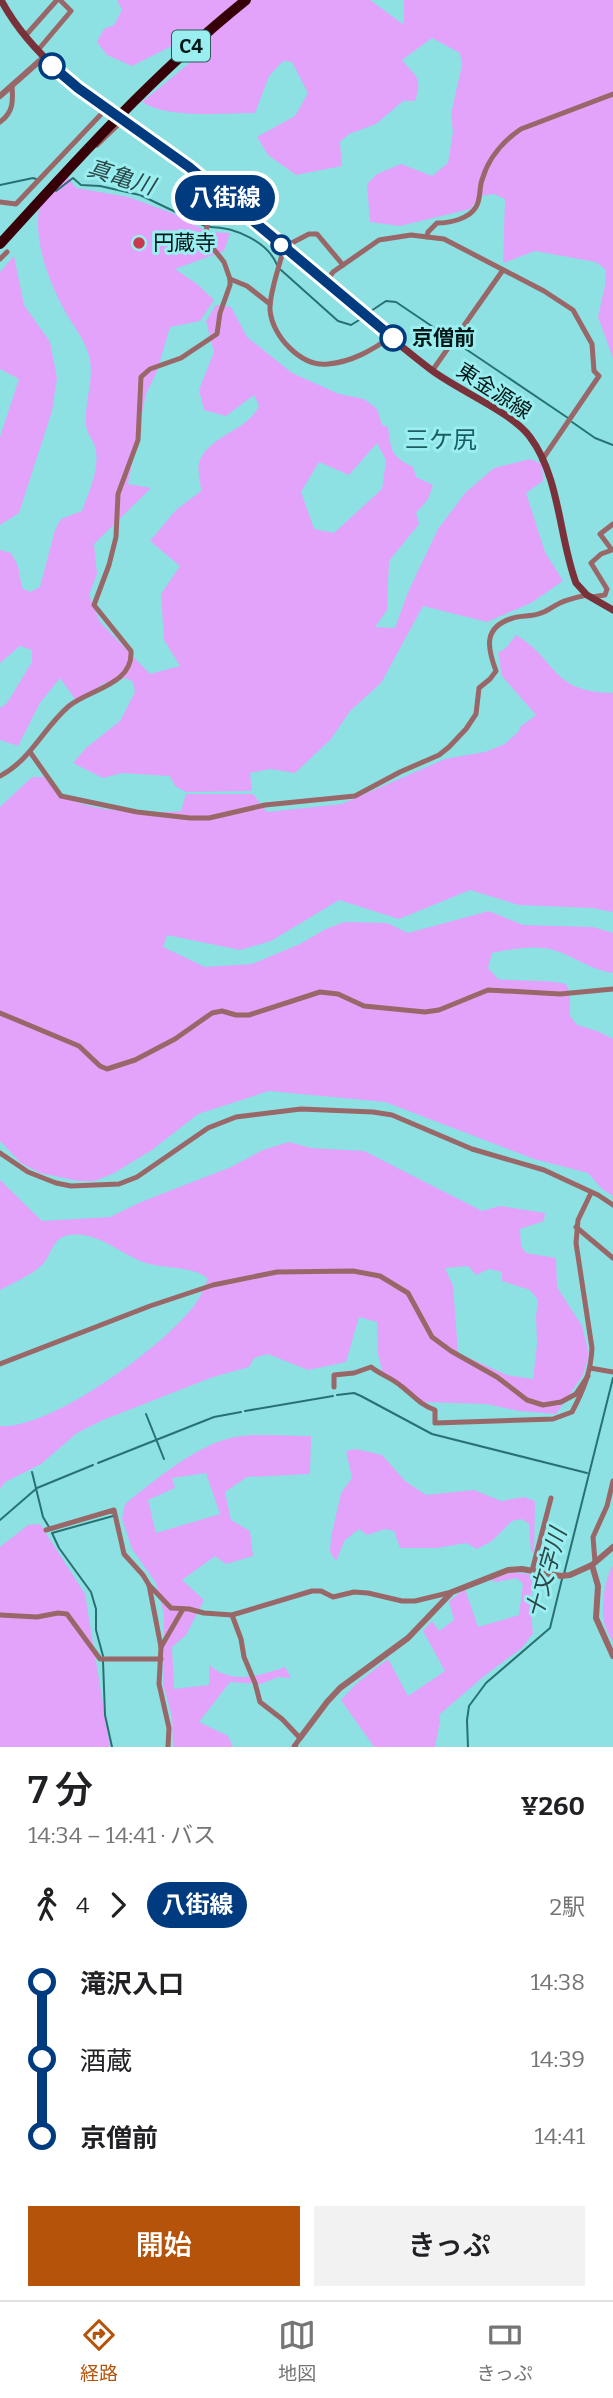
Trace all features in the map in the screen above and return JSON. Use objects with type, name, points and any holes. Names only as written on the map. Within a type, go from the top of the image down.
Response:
[{"type":"highway","name":"C4","points":[[3,248],[9,234],[139,94],[196,41],[246,0]]},
{"type":"main road","name":"東金源線","points":[[1,0],[37,50],[61,75],[189,167],[432,371],[523,429],[536,446],[552,485],[572,573],[576,583],[588,596]]},
{"type":"main road","points":[[588,596],[613,610]]},
{"type":"street","points":[[26,36],[59,0],[71,10],[37,50]]},
{"type":"street","points":[[0,96],[44,57]]},
{"type":"street","points":[[0,122],[9,114],[12,106],[12,85]]},
{"type":"street","points":[[427,237],[437,223],[449,223],[478,205],[482,179],[492,157],[508,138],[521,129],[613,94]]},
{"type":"street","points":[[0,202],[16,204],[107,108]]},
{"type":"street","points":[[46,173],[61,182],[123,120]]},
{"type":"street","points":[[0,776],[30,752],[67,708],[110,685],[129,666],[131,651],[94,605],[116,537],[118,494],[138,440],[141,377],[150,369],[181,358],[217,334],[220,313],[230,285],[224,262],[205,241],[218,191]]},
{"type":"street","points":[[343,265],[317,234],[309,234],[284,247],[270,303],[275,329],[288,347],[304,358],[323,364],[366,354],[391,337]]},
{"type":"street","points":[[326,282],[333,272],[379,240],[394,236],[427,237],[444,239],[573,310],[592,344],[594,371],[599,376],[542,460]]},
{"type":"street","points":[[0,260],[3,248]]},
{"type":"street","points":[[432,371],[503,270]]},
{"type":"street","points":[[230,279],[247,286],[270,303]]},
{"type":"street","points":[[30,752],[61,796],[161,815],[209,818],[265,805],[355,796],[439,755],[466,729],[476,714],[482,684],[490,680],[496,671],[487,648],[497,626],[510,619],[545,612],[559,603],[605,595],[607,589],[591,563],[601,554],[612,550],[600,534],[613,524]]},
{"type":"street","points":[[0,1013],[53,1037],[72,1042],[87,1051],[104,1068],[112,1069],[176,1039],[212,1013],[222,1011],[249,1015],[320,992],[338,994],[364,1006],[425,1012],[439,1010],[488,990],[560,994],[613,989]]},
{"type":"street","points":[[0,1153],[28,1172],[56,1183],[71,1186],[119,1184],[132,1180],[185,1142],[221,1121],[292,1109],[361,1111],[392,1115],[472,1149],[544,1170],[613,1205]]},
{"type":"street","points":[[334,1387],[334,1375],[354,1373],[372,1367],[426,1407],[435,1409],[435,1423],[553,1419],[572,1412],[586,1386],[592,1348],[576,1243],[576,1227],[591,1193]]},
{"type":"street","points":[[576,1227],[613,1258]]},
{"type":"street","points":[[0,1364],[150,1306],[213,1285],[277,1272],[353,1271],[380,1276],[408,1293],[432,1338],[496,1377],[527,1401],[543,1405],[561,1402],[576,1394],[588,1376]]},
{"type":"street","points":[[590,1367],[613,1371]]},
{"type":"street","points":[[613,1481],[607,1506],[593,1536],[593,1563],[598,1586],[596,1618],[613,1656]]},
{"type":"street","points":[[532,1571],[551,1499]]},
{"type":"street","points":[[46,1530],[114,1510],[124,1554],[171,1608],[232,1615],[312,1591],[321,1591],[333,1597],[354,1592],[415,1601],[452,1592],[508,1570],[561,1576],[580,1572],[613,1547]]},
{"type":"street","points":[[149,1585],[161,1647],[159,1684],[169,1728],[169,1747]]},
{"type":"street","points":[[295,1747],[340,1688],[408,1638],[452,1592]]},
{"type":"street","points":[[161,1647],[183,1609]]},
{"type":"street","points":[[0,1615],[37,1617],[67,1614],[100,1659],[161,1659]]},
{"type":"street","points":[[232,1615],[260,1702],[300,1738]]},
{"type":"shaded area","points":[[117,0],[370,0],[404,25],[404,0],[613,0],[613,358],[598,317],[606,270],[596,262],[535,251],[503,263],[505,199],[494,194],[480,196],[470,209],[400,226],[370,222],[367,184],[377,174],[401,164],[432,176],[448,163],[453,132],[451,114],[462,65],[460,53],[432,38],[402,60],[417,78],[415,101],[403,101],[376,124],[349,134],[340,142],[342,166],[296,175],[268,155],[257,137],[295,116],[308,93],[292,62],[283,61],[269,76],[255,113],[197,114],[153,107],[142,102],[203,52],[178,43],[132,66],[107,55],[97,42],[104,29],[114,25],[122,10]]},
{"type":"shaded area","points":[[64,172],[76,188],[128,197],[172,213],[208,232],[230,233],[224,251],[175,269],[214,300],[200,321],[170,327],[157,371],[146,394],[128,484],[151,488],[94,544],[97,574],[89,595],[100,622],[150,674],[180,666],[164,640],[161,594],[180,566],[150,541],[176,510],[201,491],[199,463],[210,446],[246,422],[259,406],[254,395],[226,416],[204,410],[199,390],[214,352],[206,321],[216,305],[231,307],[247,337],[292,373],[339,394],[364,399],[377,409],[382,425],[388,427],[393,452],[413,467],[416,477],[433,485],[428,499],[416,513],[419,524],[389,561],[387,610],[375,627],[395,628],[408,592],[438,529],[466,492],[494,468],[530,459],[542,464],[543,481],[526,493],[545,552],[563,581],[531,603],[487,622],[423,606],[381,683],[350,711],[331,739],[295,773],[270,769],[250,773],[252,791],[186,792],[175,786],[170,776],[122,773],[103,778],[73,763],[86,748],[120,721],[135,692],[133,682],[126,678],[104,683],[77,702],[60,678],[40,703],[18,746],[0,740],[0,708],[7,703],[32,662],[32,650],[20,646],[0,663],[0,550],[11,553],[18,566],[22,588],[30,592],[40,587],[55,530],[61,519],[82,511],[96,469],[96,452],[86,425],[91,373],[89,356],[53,287],[39,240],[39,210],[43,196]],"holes":[[[377,443],[386,460],[382,489],[334,533],[314,529],[301,492],[319,462],[349,475]]]},
{"type":"shaded area","points":[[14,256],[24,305],[50,342],[57,378],[52,411],[19,513],[0,525],[0,437],[19,379],[0,369],[0,272]]},
{"type":"shaded area","points":[[516,635],[540,654],[566,681],[592,691],[613,693],[613,912],[592,908],[519,905],[470,890],[399,919],[339,900],[271,941],[240,950],[167,935],[163,947],[205,967],[252,964],[344,922],[387,923],[408,933],[489,911],[523,925],[593,927],[613,933],[613,973],[557,951],[542,948],[492,953],[488,968],[498,979],[566,984],[570,993],[570,1016],[577,1025],[613,1039],[613,1196],[602,1189],[588,1173],[534,1159],[385,1102],[269,1091],[198,1114],[152,1150],[95,1181],[78,1181],[40,1173],[21,1163],[0,1141],[0,807],[32,777],[45,777],[62,795],[77,802],[122,811],[181,811],[186,794],[253,794],[267,812],[342,804],[445,759],[485,752],[505,744],[520,727],[536,715],[502,676],[498,653],[506,648]]},
{"type":"shaded area","points":[[289,1142],[311,1148],[364,1151],[482,1211],[500,1206],[545,1213],[544,1221],[520,1229],[521,1246],[526,1253],[556,1258],[557,1287],[582,1326],[589,1354],[583,1375],[556,1414],[519,1411],[486,1404],[422,1402],[383,1375],[378,1354],[377,1322],[359,1317],[346,1362],[308,1370],[268,1354],[254,1358],[249,1367],[213,1377],[103,1420],[77,1433],[41,1464],[5,1482],[0,1489],[0,1426],[22,1424],[48,1414],[77,1400],[135,1361],[181,1320],[198,1300],[208,1279],[195,1272],[146,1263],[107,1243],[76,1234],[61,1238],[42,1265],[0,1290],[0,1180],[42,1221],[110,1217],[231,1167],[263,1150]],"holes":[[[468,1266],[476,1275],[489,1269],[502,1272],[502,1281],[530,1290],[538,1300],[533,1379],[507,1375],[458,1353],[453,1286],[445,1268]]]},
{"type":"shaded area","points":[[253,1435],[311,1436],[310,1474],[247,1477],[225,1492],[231,1520],[250,1531],[253,1556],[226,1564],[215,1556],[182,1580],[204,1600],[186,1635],[172,1647],[174,1689],[209,1685],[209,1665],[236,1677],[256,1676],[285,1667],[291,1678],[278,1677],[261,1684],[230,1682],[199,1722],[228,1736],[233,1747],[173,1747],[172,1717],[163,1684],[164,1615],[156,1583],[132,1549],[122,1518],[125,1504],[177,1464],[221,1441]],"holes":[[[206,1473],[220,1514],[156,1533],[148,1500],[175,1488],[172,1478]]]},
{"type":"shaded area","points":[[356,1449],[382,1455],[405,1481],[426,1495],[474,1490],[501,1501],[524,1497],[535,1501],[534,1554],[531,1551],[529,1524],[522,1519],[512,1521],[492,1541],[477,1549],[466,1543],[437,1548],[400,1548],[394,1531],[385,1529],[367,1535],[359,1529],[345,1540],[336,1561],[330,1552],[331,1537],[341,1493],[352,1478],[346,1451]]},
{"type":"shaded area","points":[[40,1524],[85,1594],[110,1747],[0,1747],[0,1547],[28,1525]]},
{"type":"shaded area","points":[[613,1566],[613,1642],[605,1624],[603,1608],[604,1592]]},
{"type":"shaded area","points":[[512,1572],[534,1575],[530,1602],[533,1633],[522,1648],[439,1715],[435,1747],[374,1747],[341,1700],[356,1684],[388,1659],[408,1696],[445,1671],[423,1631],[432,1621],[439,1631],[454,1620],[449,1601],[465,1589],[478,1627],[519,1615],[523,1584],[517,1578],[496,1582],[490,1580]]},
{"type":"waterway","name":"真亀川","points":[[56,191],[73,178],[81,185],[100,186],[140,195],[205,226]]},
{"type":"waterway","name":"真亀川","points":[[0,185],[36,179]]},
{"type":"waterway","name":"真亀川","points":[[210,227],[250,237],[266,249],[277,265]]},
{"type":"waterway","name":"真亀川","points":[[281,270],[338,321],[351,325],[364,317]]},
{"type":"waterway","name":"真亀川","points":[[368,313],[386,301],[396,302],[568,418]]},
{"type":"waterway","name":"真亀川","points":[[572,422],[595,438],[613,445]]},
{"type":"waterway","name":"十文字川","points":[[564,1574],[613,1378]]},
{"type":"waterway","points":[[337,1395],[354,1393],[432,1434],[587,1473]]},
{"type":"waterway","points":[[245,1411],[333,1396]]},
{"type":"waterway","points":[[98,1463],[214,1417],[241,1412]]},
{"type":"waterway","points":[[146,1414],[164,1459]]},
{"type":"waterway","points":[[0,1520],[37,1488],[93,1465]]},
{"type":"waterway","points":[[32,1472],[43,1517],[49,1527]]},
{"type":"waterway","points":[[103,1656],[91,1592],[59,1548],[52,1533],[113,1516]]},
{"type":"waterway","name":"十文字川","points":[[468,1747],[469,1706],[486,1683],[550,1628],[562,1579]]},
{"type":"waterway","points":[[103,1661],[105,1715],[112,1747]]},
{"type":"bus line","name":"八街線","points":[[52,66],[78,88],[189,167],[393,338]]},
{"type":"place","name":"円蔵寺","points":[[139,243]]},
{"type":"place","name":"京僧前","points":[[393,338]]},
{"type":"district","name":"三ケ尻","points":[[441,440]]}]
